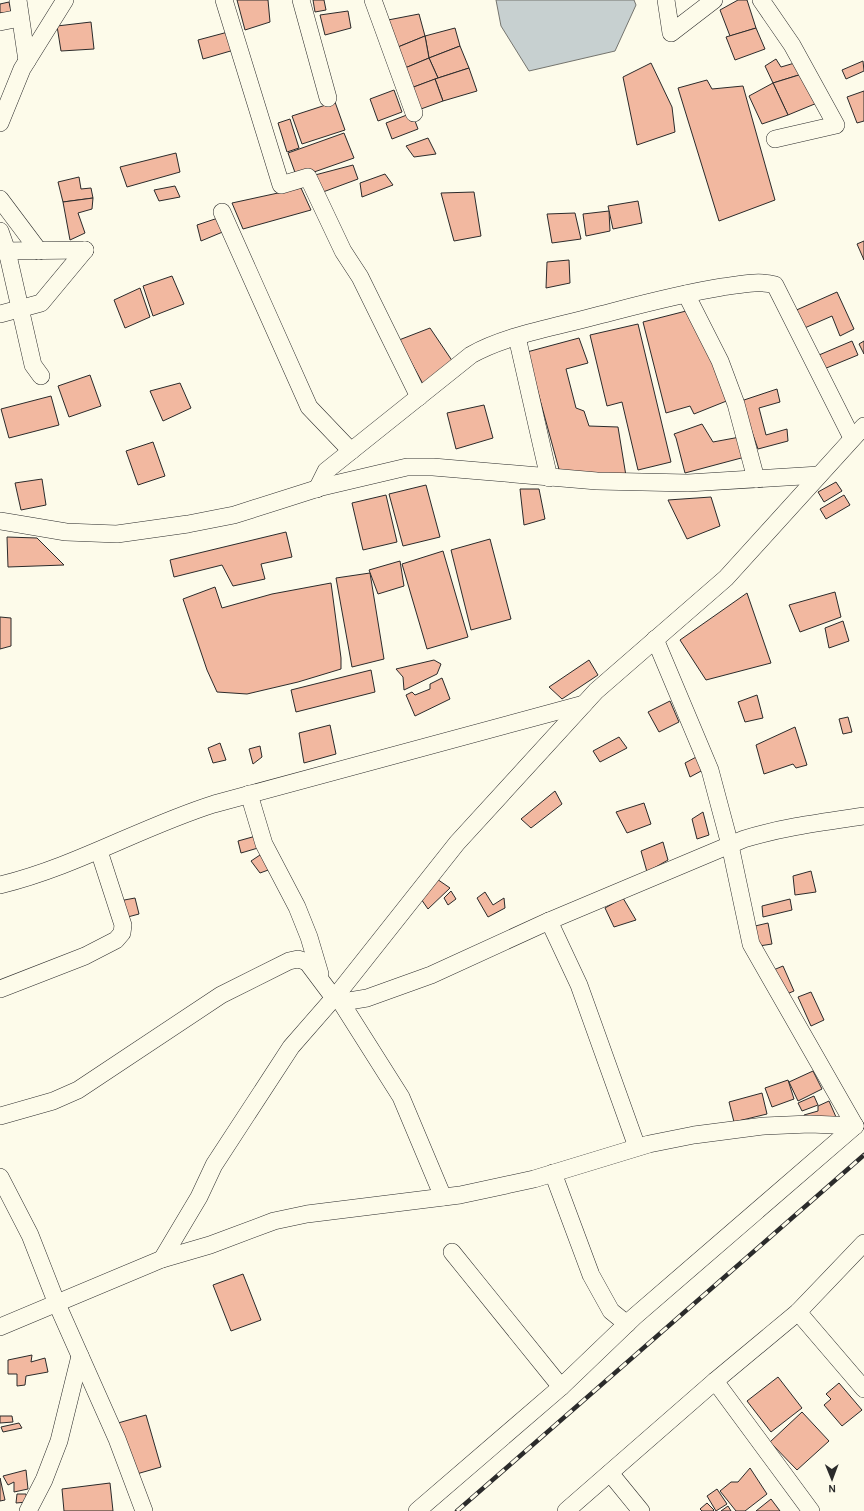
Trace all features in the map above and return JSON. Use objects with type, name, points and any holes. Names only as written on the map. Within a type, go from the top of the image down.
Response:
[{"type":"street","points":[[18,0],[27,61]]},
{"type":"street","points":[[0,123],[27,61],[65,0]]},
{"type":"street","points":[[224,0],[281,185],[308,177],[343,251],[360,277],[419,397]]},
{"type":"street","points":[[301,0],[328,98]]},
{"type":"street","points":[[373,0],[414,113]]},
{"type":"street","points":[[666,0],[671,33],[714,0]]},
{"type":"street","points":[[761,0],[792,45],[836,125],[775,139]]},
{"type":"street","points":[[0,22],[20,18]]},
{"type":"street","points":[[0,199],[39,251]]},
{"type":"street","points":[[222,212],[309,407],[351,451]]},
{"type":"street","points":[[0,231],[3,251],[20,308],[33,365],[42,376]]},
{"type":"street","points":[[0,314],[41,303],[85,250],[3,251]]},
{"type":"street","points":[[317,488],[326,471],[471,355],[481,349],[517,338],[686,294],[748,283],[766,282],[775,285],[852,438]]},
{"type":"street","points":[[686,294],[720,361],[736,404],[756,479]]},
{"type":"street","points":[[517,338],[549,478]]},
{"type":"street","points":[[162,1259],[199,1198],[214,1165],[291,1047],[337,999],[457,843],[584,704],[655,639],[726,578],[864,426]]},
{"type":"street","points":[[0,521],[66,532],[117,534],[188,524],[234,515],[317,488],[407,467],[433,467],[549,478],[688,483],[819,476]]},
{"type":"street","points":[[655,639],[710,770],[730,845],[751,944],[855,1126]]},
{"type":"street","points":[[0,885],[75,861],[184,813],[249,794],[584,704]]},
{"type":"street","points":[[249,794],[264,844],[297,907],[309,937],[322,982]]},
{"type":"street","points":[[337,999],[349,1001],[367,998],[431,975],[549,921],[730,845],[767,832],[864,816]]},
{"type":"street","points":[[0,989],[86,956],[116,940],[122,933],[123,925],[99,851]]},
{"type":"street","points":[[549,921],[579,985],[637,1147]]},
{"type":"street","points":[[0,1116],[53,1101],[78,1090],[221,995],[289,961],[298,959],[307,962],[337,999],[401,1097],[443,1197]]},
{"type":"street","points":[[0,1327],[162,1259],[210,1245],[274,1221],[307,1214],[467,1194],[553,1173],[637,1147],[694,1135],[764,1126],[810,1124],[855,1126]]},
{"type":"street","points":[[417,1511],[561,1387],[627,1324],[855,1126]]},
{"type":"street","points":[[553,1173],[591,1274],[611,1311],[627,1324]]},
{"type":"street","points":[[0,1177],[30,1236],[57,1304],[117,1439],[144,1511]]},
{"type":"street","points":[[566,1511],[715,1381],[798,1312],[864,1243]]},
{"type":"street","points":[[452,1252],[561,1387]]},
{"type":"street","points":[[798,1312],[864,1389]]},
{"type":"street","points":[[28,1511],[44,1480],[60,1442],[80,1356]]},
{"type":"street","points":[[715,1381],[812,1511]]},
{"type":"street","points":[[610,1473],[641,1511]]},
{"type":"shaded area","points":[[496,0],[634,0],[636,5],[615,51],[529,71],[501,26]]},
{"type":"building","points":[[237,0],[268,0],[270,22],[245,30]]},
{"type":"building","points":[[313,0],[324,0],[326,10],[315,12]]},
{"type":"building","points":[[738,0],[747,0],[756,28],[730,36],[720,10]]},
{"type":"building","points":[[9,2],[11,12],[0,13],[0,4]]},
{"type":"building","points":[[348,11],[351,28],[325,35],[320,15]]},
{"type":"building","points":[[419,14],[425,36],[398,47],[388,20]]},
{"type":"building","points":[[91,22],[94,49],[61,51],[57,26]]},
{"type":"building","points":[[455,28],[460,46],[429,58],[425,36]]},
{"type":"building","points":[[756,28],[765,49],[735,60],[726,37]]},
{"type":"building","points":[[228,32],[234,50],[203,59],[198,40]]},
{"type":"building","points":[[425,36],[429,58],[405,68],[398,47]]},
{"type":"building","points":[[460,46],[469,68],[438,78],[429,58]]},
{"type":"building","points":[[429,58],[438,78],[411,88],[405,68]]},
{"type":"building","points":[[776,59],[781,67],[798,62],[802,74],[773,83],[765,66]]},
{"type":"building","points":[[863,61],[864,71],[846,79],[842,70]]},
{"type":"building","points":[[651,63],[672,107],[675,132],[637,145],[623,77]]},
{"type":"building","points":[[469,68],[477,91],[443,101],[435,79]]},
{"type":"building","points":[[802,74],[817,103],[788,115],[773,83]]},
{"type":"building","points":[[435,79],[443,101],[421,109],[411,88]]},
{"type":"building","points":[[707,80],[712,89],[743,86],[775,200],[719,221],[678,88]]},
{"type":"building","points":[[773,83],[788,115],[762,124],[749,96]]},
{"type":"building","points":[[394,90],[402,112],[378,121],[370,99]]},
{"type":"building","points":[[864,91],[864,121],[857,123],[847,97]]},
{"type":"building","points":[[335,102],[345,130],[302,144],[292,116]]},
{"type":"building","points":[[412,113],[418,129],[392,139],[386,123]]},
{"type":"building","points":[[290,119],[299,148],[287,152],[278,123]]},
{"type":"building","points":[[344,133],[354,158],[297,178],[288,153]]},
{"type":"building","points":[[428,138],[436,154],[414,157],[406,146]]},
{"type":"building","points":[[176,153],[180,172],[127,187],[120,167]]},
{"type":"building","points":[[353,165],[358,179],[323,192],[315,175]]},
{"type":"building","points":[[385,174],[393,185],[362,197],[360,183]]},
{"type":"building","points":[[79,177],[81,189],[91,188],[93,198],[63,202],[58,182]]},
{"type":"building","points":[[175,186],[180,197],[159,201],[154,190]]},
{"type":"building","points":[[301,188],[311,210],[243,229],[232,203]]},
{"type":"building","points":[[474,192],[481,236],[454,241],[441,193]]},
{"type":"building","points":[[93,198],[92,209],[78,213],[85,233],[70,240],[63,202]]},
{"type":"building","points":[[638,201],[642,223],[613,229],[608,206]]},
{"type":"building","points":[[609,211],[610,231],[586,236],[583,214]]},
{"type":"building","points":[[575,213],[581,239],[552,243],[547,214]]},
{"type":"building","points":[[221,217],[225,231],[201,241],[197,225]]},
{"type":"building","points":[[864,241],[864,260],[857,244]]},
{"type":"building","points":[[569,260],[570,283],[546,288],[547,262]]},
{"type":"building","points":[[172,276],[184,304],[153,316],[143,286]]},
{"type":"building","points":[[140,288],[150,317],[125,328],[114,300]]},
{"type":"building","points":[[837,292],[854,329],[840,336],[832,316],[800,330],[792,312]]},
{"type":"building","points":[[690,310],[729,400],[694,414],[690,406],[666,413],[643,322]]},
{"type":"building","points":[[638,324],[671,462],[638,470],[622,402],[607,406],[590,335]]},
{"type":"building","points":[[430,328],[453,362],[423,384],[399,340]]},
{"type":"building","points":[[579,338],[588,363],[566,369],[576,408],[584,411],[589,426],[618,427],[626,476],[560,473],[527,352]]},
{"type":"building","points":[[852,341],[858,355],[824,369],[819,355]]},
{"type":"building","points":[[864,341],[864,354],[859,344]]},
{"type":"building","points":[[90,375],[101,406],[69,417],[58,386]]},
{"type":"building","points":[[180,383],[191,408],[163,421],[150,391]]},
{"type":"building","points":[[777,389],[780,402],[759,408],[766,435],[787,429],[788,441],[758,449],[741,401]]},
{"type":"building","points":[[51,396],[59,425],[9,438],[1,409]]},
{"type":"building","points":[[484,405],[493,438],[456,449],[447,413]]},
{"type":"building","points":[[702,424],[713,442],[740,437],[745,457],[685,473],[674,434]]},
{"type":"building","points":[[153,442],[165,476],[138,485],[126,451]]},
{"type":"building","points":[[42,479],[46,505],[21,510],[15,483]]},
{"type":"building","points":[[836,482],[842,491],[824,502],[818,492]]},
{"type":"building","points":[[426,485],[440,537],[403,546],[389,494]]},
{"type":"building","points":[[520,489],[539,489],[545,519],[524,525]]},
{"type":"building","points":[[386,495],[397,542],[363,550],[352,503]]},
{"type":"building","points":[[844,495],[850,505],[826,519],[820,509]]},
{"type":"building","points":[[711,497],[720,526],[687,539],[668,500]]},
{"type":"building","points":[[286,532],[292,557],[261,564],[265,579],[233,586],[222,565],[174,577],[170,560]]},
{"type":"building","points":[[7,537],[37,538],[64,565],[8,567]]},
{"type":"building","points":[[490,539],[511,619],[471,630],[451,550]]},
{"type":"building","points":[[443,551],[468,637],[427,649],[402,564]]},
{"type":"building","points":[[400,561],[404,586],[378,594],[369,570]]},
{"type":"building","points":[[370,573],[384,659],[352,667],[336,578]]},
{"type":"building","points":[[331,583],[341,658],[341,669],[298,682],[247,694],[217,692],[207,670],[183,599],[215,587],[222,608],[272,594]]},
{"type":"building","points":[[835,592],[841,617],[800,632],[789,605]]},
{"type":"building","points":[[747,593],[771,663],[706,680],[680,640]]},
{"type":"building","points":[[0,617],[11,618],[11,646],[0,649]]},
{"type":"building","points":[[843,621],[849,641],[829,648],[825,628]]},
{"type":"building","points":[[434,660],[441,664],[437,674],[404,690],[403,677],[396,669]]},
{"type":"building","points":[[589,660],[598,675],[562,699],[549,687]]},
{"type":"building","points":[[371,670],[375,692],[296,712],[291,690]]},
{"type":"building","points":[[442,678],[450,699],[415,716],[406,695],[412,692],[415,695],[430,689],[430,684]]},
{"type":"building","points":[[757,695],[763,718],[745,722],[738,702]]},
{"type":"building","points":[[670,701],[679,722],[659,732],[648,712]]},
{"type":"building","points":[[848,717],[852,732],[843,734],[839,719]]},
{"type":"building","points":[[330,725],[336,754],[304,763],[299,733]]},
{"type":"building","points":[[795,727],[807,765],[796,768],[793,764],[764,774],[756,745]]},
{"type":"building","points":[[619,737],[627,748],[600,762],[593,751]]},
{"type":"building","points":[[220,743],[226,760],[213,763],[208,748]]},
{"type":"building","points":[[260,746],[262,757],[253,764],[249,749]]},
{"type":"building","points":[[698,756],[703,770],[690,777],[685,763]]},
{"type":"building","points":[[555,791],[562,804],[531,828],[521,819]]},
{"type":"building","points":[[644,803],[651,824],[627,833],[616,812]]},
{"type":"building","points":[[703,812],[709,835],[697,839],[692,819]]},
{"type":"building","points":[[256,836],[258,848],[241,853],[238,841]]},
{"type":"building","points":[[663,842],[668,860],[647,872],[641,851]]},
{"type":"building","points":[[263,853],[271,869],[260,873],[251,861]]},
{"type":"building","points":[[811,871],[816,892],[795,895],[793,876]]},
{"type":"building","points":[[434,877],[450,888],[428,909],[421,899]]},
{"type":"building","points":[[451,891],[456,899],[448,905],[444,898]]},
{"type":"building","points":[[485,892],[493,905],[504,898],[505,908],[488,917],[477,898]]},
{"type":"building","points":[[135,898],[139,914],[124,918],[119,901]]},
{"type":"building","points":[[623,898],[636,920],[614,927],[605,908]]},
{"type":"building","points":[[790,899],[792,910],[763,917],[762,906]]},
{"type":"building","points":[[768,923],[772,944],[759,946],[755,926]]},
{"type":"building","points":[[783,966],[794,991],[782,996],[771,971]]},
{"type":"building","points":[[811,992],[824,1020],[811,1026],[798,997]]},
{"type":"building","points":[[813,1071],[822,1089],[798,1101],[789,1082]]},
{"type":"building","points":[[788,1080],[794,1099],[772,1107],[765,1088]]},
{"type":"building","points":[[762,1093],[767,1114],[734,1122],[729,1102]]},
{"type":"building","points":[[814,1096],[818,1105],[802,1111],[798,1103]]},
{"type":"building","points":[[829,1101],[836,1117],[806,1123],[804,1115],[818,1111],[818,1106]]},
{"type":"building","points":[[243,1274],[261,1320],[231,1331],[213,1285]]},
{"type":"building","points":[[32,1355],[31,1362],[45,1358],[48,1372],[26,1376],[25,1385],[17,1386],[17,1374],[8,1374],[8,1360]]},
{"type":"building","points":[[778,1377],[802,1408],[771,1432],[747,1401]]},
{"type":"building","points":[[839,1383],[862,1410],[842,1426],[824,1405],[831,1399],[826,1394]]},
{"type":"building","points":[[802,1412],[829,1441],[797,1470],[770,1442]]},
{"type":"building","points":[[146,1415],[161,1467],[133,1475],[118,1423]]},
{"type":"building","points":[[0,1416],[12,1416],[13,1422],[0,1423]]},
{"type":"building","points":[[19,1423],[22,1428],[3,1432],[1,1427]]},
{"type":"building","points":[[750,1468],[767,1494],[745,1511],[736,1511],[720,1491],[731,1482],[738,1482]]},
{"type":"building","points":[[26,1470],[28,1489],[14,1492],[14,1482],[8,1485],[3,1476]]},
{"type":"building","points":[[0,1478],[5,1500],[0,1501]]},
{"type":"building","points":[[110,1483],[113,1511],[64,1511],[62,1489]]},
{"type":"building","points":[[717,1489],[727,1504],[716,1511],[707,1496]]},
{"type":"building","points":[[17,1494],[26,1494],[27,1502],[16,1503]]},
{"type":"building","points":[[771,1499],[780,1511],[756,1511]]},
{"type":"building","points":[[707,1503],[714,1510],[713,1511],[702,1511],[700,1509]]},
{"type":"building","points":[[728,1506],[731,1511],[721,1511]]},
{"type":"railway","points":[[457,1511],[864,1155]]}]
